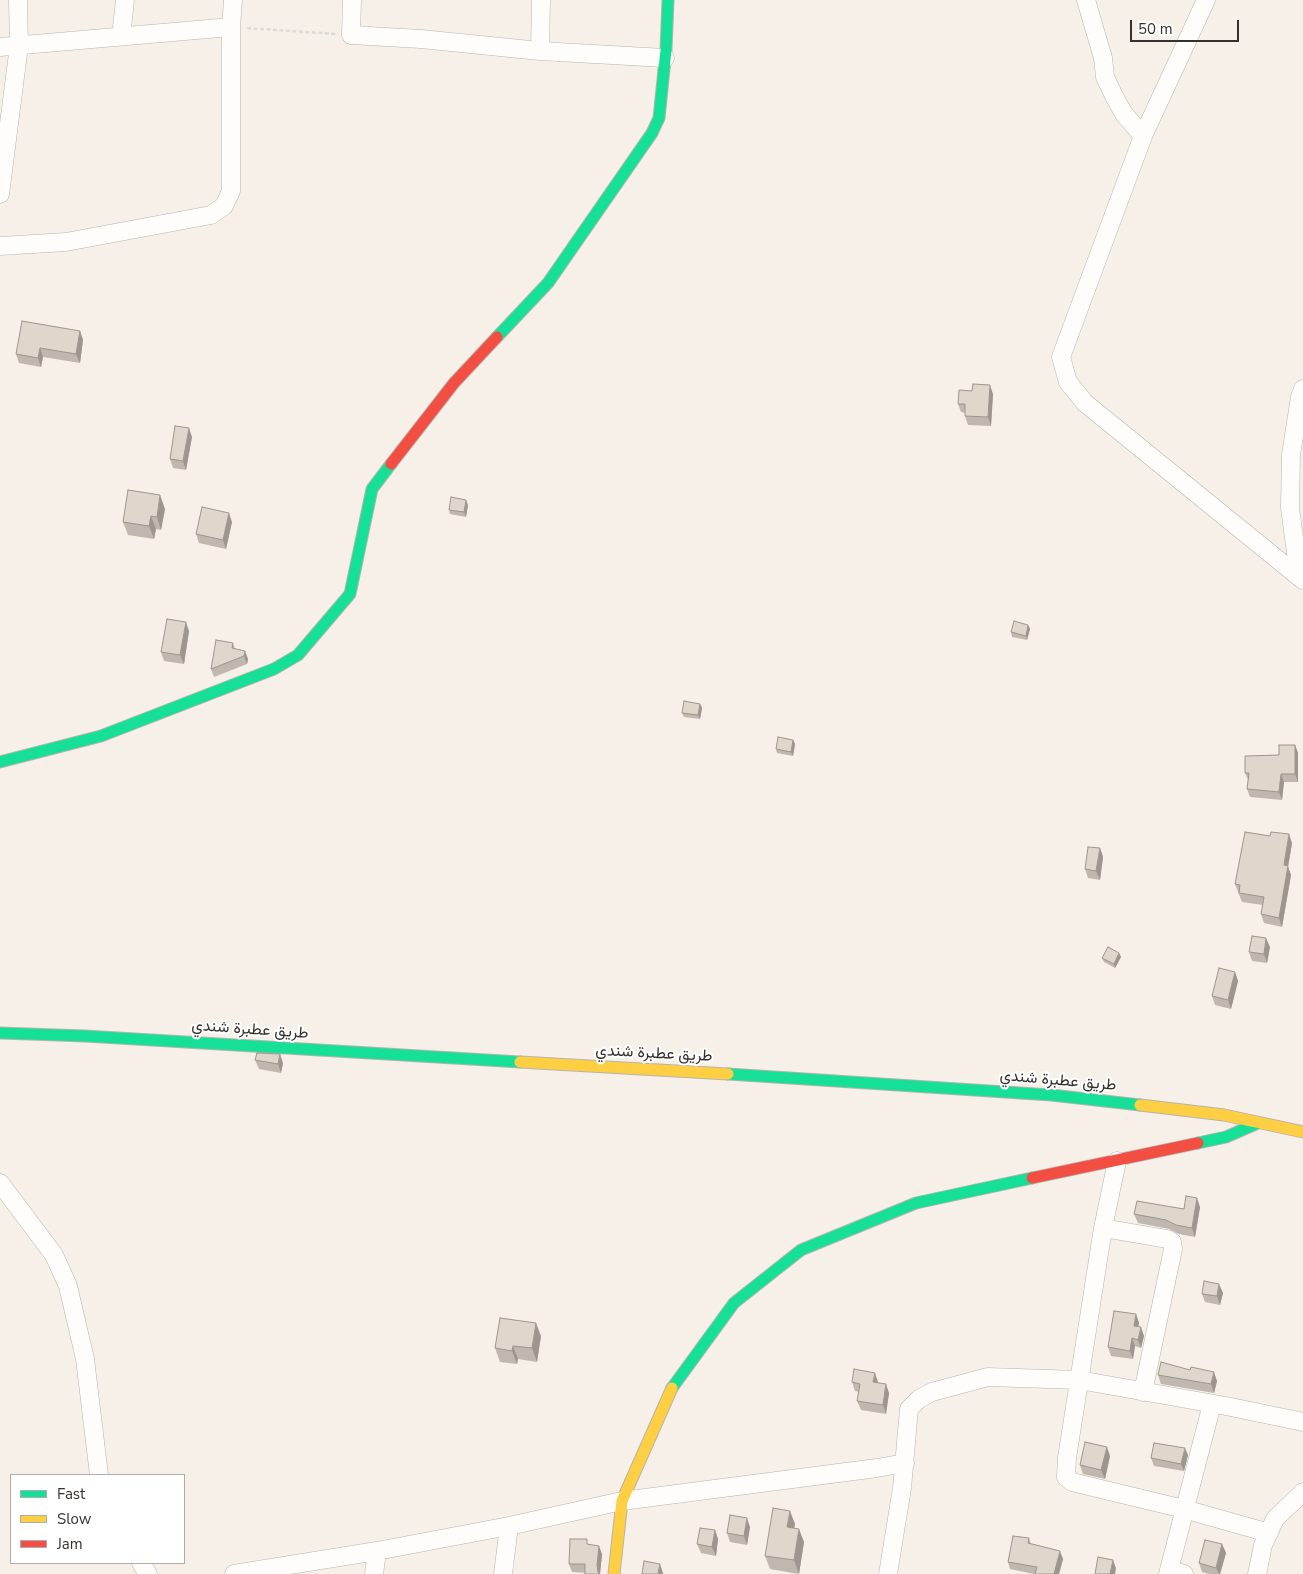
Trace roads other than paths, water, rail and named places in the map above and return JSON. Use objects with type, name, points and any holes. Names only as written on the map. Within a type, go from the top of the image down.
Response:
[{"type":"main road","points":[[0,762],[101,736],[274,669],[298,655],[350,594],[354,580],[358,547],[372,489],[454,383],[548,282],[652,133],[659,118],[668,0]]},
{"type":"main road","name":"طريق عطبرة شندي","points":[[0,1033],[85,1036],[964,1089],[1101,1100],[1224,1116],[1303,1132]]},
{"type":"main road","points":[[614,1574],[622,1501],[671,1389],[734,1303],[801,1250],[916,1203],[1226,1137],[1258,1123]]},
{"type":"street","points":[[0,194],[19,46],[18,0]]},
{"type":"street","points":[[121,36],[125,0]]},
{"type":"street","points":[[0,246],[66,242],[211,215],[224,206],[231,192],[231,27],[233,0]]},
{"type":"street","points":[[352,0],[351,35],[540,51],[665,58]]},
{"type":"street","points":[[540,51],[541,0]]},
{"type":"street","points":[[1086,0],[1103,58],[1105,77],[1124,114],[1143,136]]},
{"type":"street","points":[[1206,0],[1143,136],[1061,357],[1068,382],[1085,403],[1303,580]]},
{"type":"street","points":[[0,47],[231,27]]},
{"type":"street","points":[[1303,389],[1290,455],[1290,508],[1296,560],[1303,580]]},
{"type":"street","points":[[1117,1161],[1103,1228],[1067,1458],[1066,1477],[1072,1482],[1184,1509],[1269,1533]]},
{"type":"street","points":[[0,1184],[54,1255],[68,1286],[86,1359],[99,1474]]},
{"type":"street","points":[[1103,1228],[1167,1239],[1172,1242],[1173,1249],[1143,1392]]},
{"type":"street","points":[[888,1574],[905,1463],[909,1409],[919,1399],[932,1392],[988,1377],[1080,1380],[1303,1422]]},
{"type":"street","points":[[1173,1573],[1184,1509],[1212,1404]]},
{"type":"street","points":[[234,1574],[509,1526],[622,1501],[905,1463]]},
{"type":"street","points":[[1258,1574],[1263,1545],[1275,1519],[1303,1492]]},
{"type":"street","points":[[503,1574],[509,1526]]},
{"type":"street","points":[[374,1574],[377,1550]]}]
